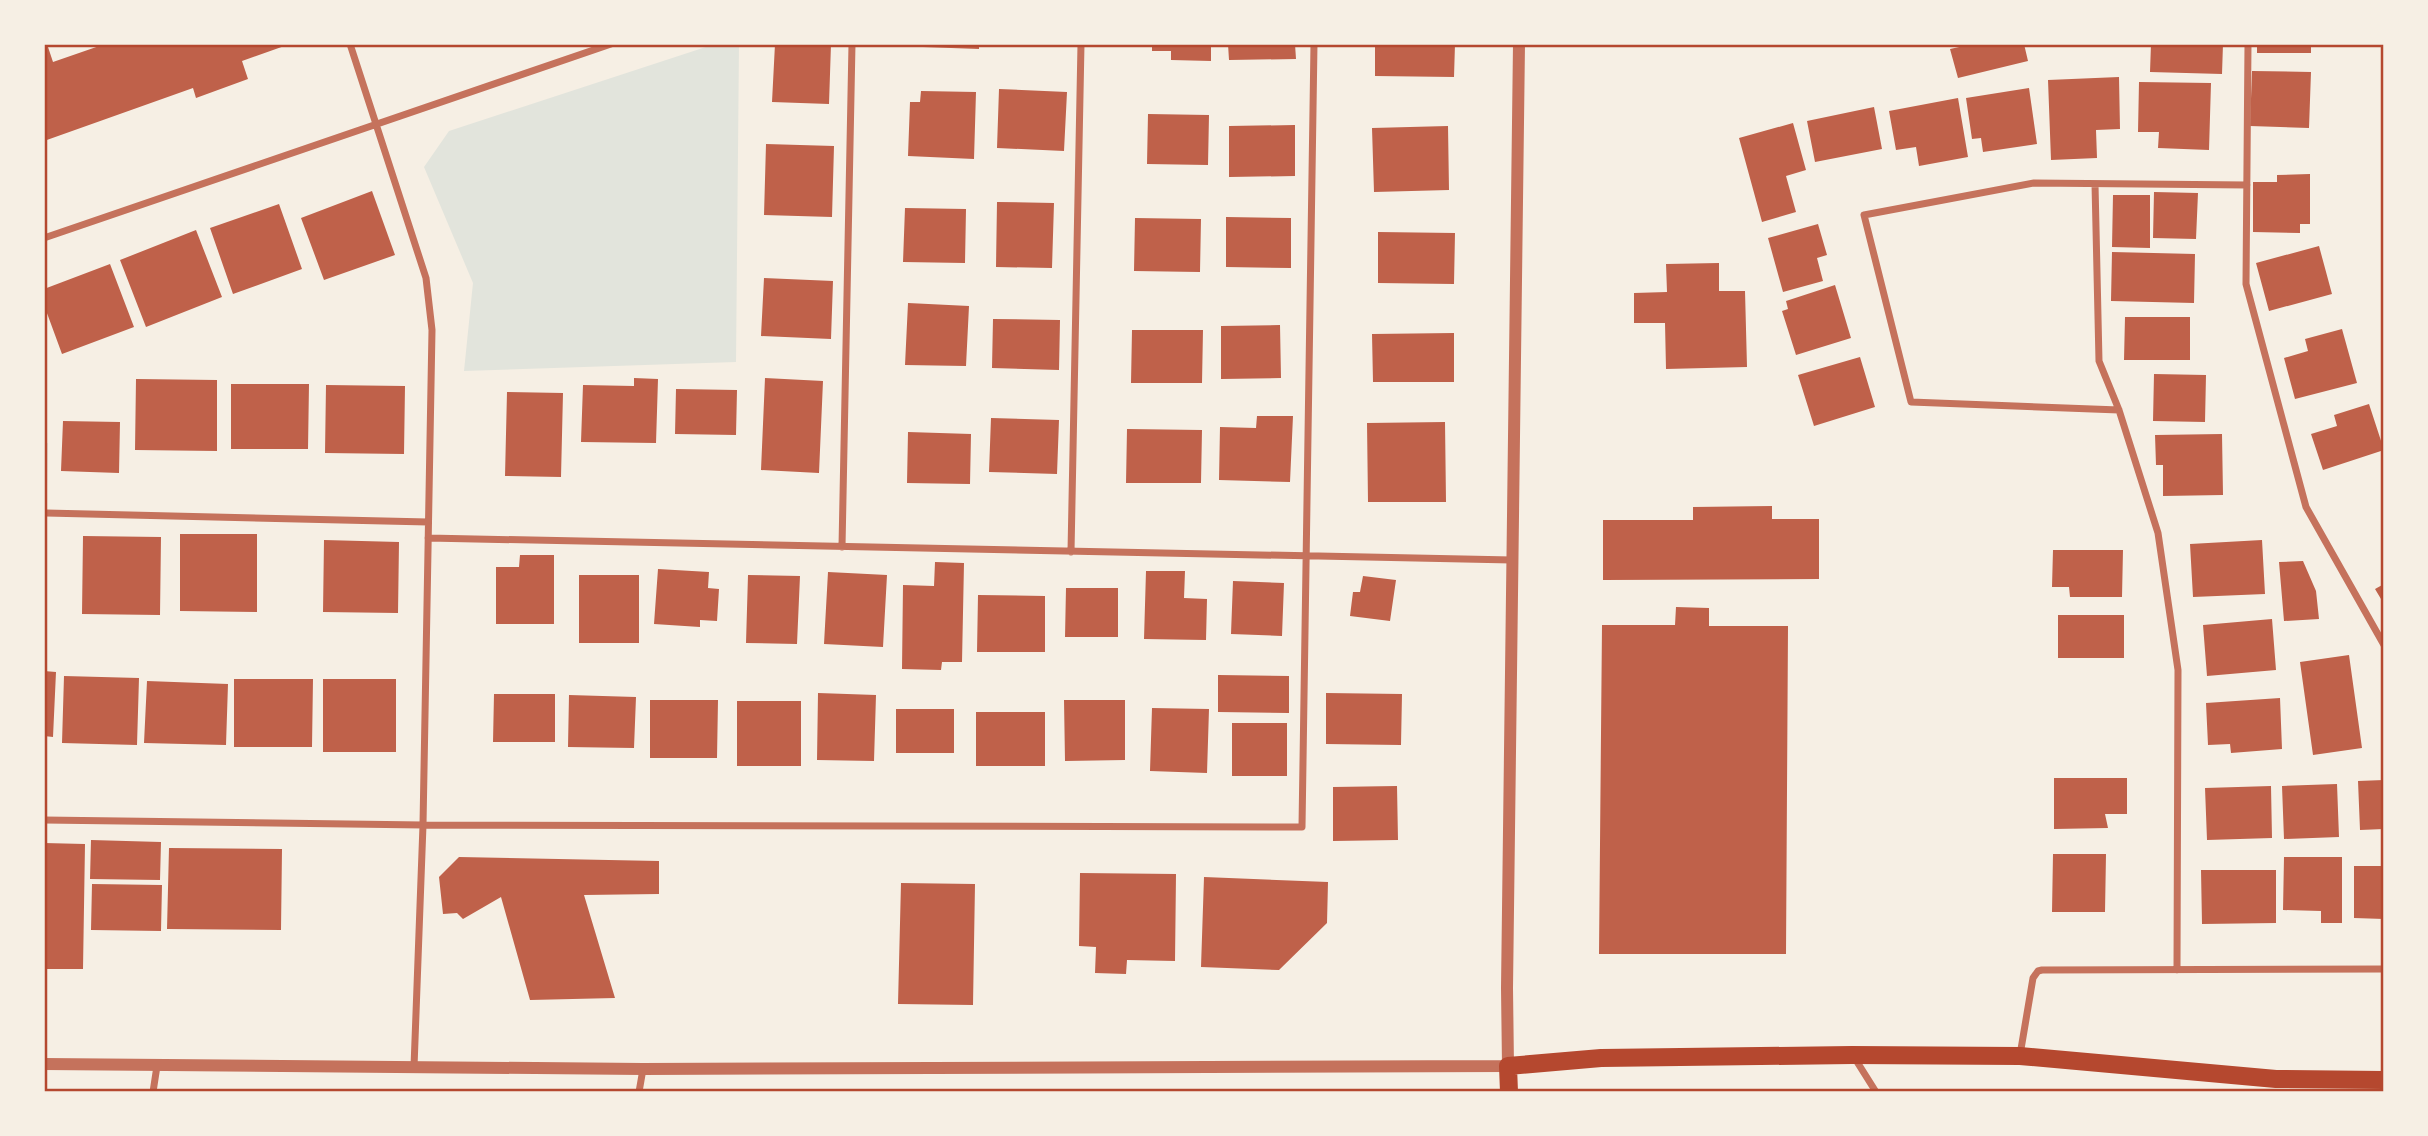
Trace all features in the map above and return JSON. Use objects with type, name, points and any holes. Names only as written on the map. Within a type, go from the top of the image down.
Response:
[{"type":"main road","points":[[1509,1092],[1508,1066],[1601,1058],[2020,1056],[2276,1079],[2384,1080]]},
{"type":"street","points":[[350,44],[426,278],[432,330],[423,825],[414,1067]]},
{"type":"street","points":[[44,238],[611,44]]},
{"type":"street","points":[[842,547],[852,44]]},
{"type":"street","points":[[1071,552],[1080,44]]},
{"type":"street","points":[[44,820],[423,825],[1302,827],[1314,44]]},
{"type":"street","points":[[44,1064],[643,1069],[1508,1066],[1520,44]]},
{"type":"street","points":[[2248,44],[2246,284],[2306,507],[2384,645]]},
{"type":"street","points":[[2119,410],[1911,402],[1864,215],[2034,183],[2246,185]]},
{"type":"street","points":[[2095,184],[2099,361],[2119,410],[2158,533],[2178,670],[2177,970]]},
{"type":"street","points":[[46,513],[428,522]]},
{"type":"street","points":[[428,538],[1513,560]]},
{"type":"street","points":[[2020,1056],[2033,978],[2038,971],[2384,970]]},
{"type":"street","points":[[1852,1055],[1876,1092]]},
{"type":"street","points":[[153,1092],[157,1066]]},
{"type":"street","points":[[639,1092],[643,1069]]},
{"type":"shaded area","points":[[715,44],[739,44],[736,362],[464,371],[473,283],[424,167],[449,131]]},
{"type":"shaded area","points":[[48,443],[44,619],[44,444]]},
{"type":"building","points":[[44,44],[47,44],[53,62],[105,44],[290,44],[242,61],[248,79],[196,98],[193,88],[44,141]]},
{"type":"building","points":[[775,44],[831,44],[829,104],[772,102]]},
{"type":"building","points":[[923,44],[979,44],[979,49],[923,47]]},
{"type":"building","points":[[1152,44],[1211,44],[1211,61],[1171,60],[1171,51],[1152,51]]},
{"type":"building","points":[[1228,44],[1295,44],[1296,59],[1229,60]]},
{"type":"building","points":[[1375,44],[1455,44],[1454,77],[1375,76]]},
{"type":"building","points":[[1973,44],[2024,44],[2028,61],[1958,78],[1950,49]]},
{"type":"building","points":[[2151,44],[2223,44],[2222,74],[2150,72]]},
{"type":"building","points":[[2257,44],[2311,44],[2311,53],[2257,53]]},
{"type":"building","points":[[2252,71],[2311,72],[2309,128],[2250,126]]},
{"type":"building","points":[[2119,77],[2120,129],[2096,130],[2097,158],[2051,160],[2048,80]]},
{"type":"building","points":[[2139,82],[2211,83],[2209,150],[2158,148],[2159,132],[2138,132]]},
{"type":"building","points":[[2029,88],[2037,144],[1983,152],[1981,138],[1972,139],[1966,98]]},
{"type":"building","points":[[999,89],[1067,92],[1064,151],[997,148]]},
{"type":"building","points":[[921,91],[976,92],[974,159],[908,156],[910,102],[920,102]]},
{"type":"building","points":[[1958,98],[1968,157],[1919,166],[1916,147],[1896,150],[1889,111]]},
{"type":"building","points":[[1874,107],[1882,149],[1815,162],[1807,121]]},
{"type":"building","points":[[1148,114],[1209,115],[1208,165],[1147,164]]},
{"type":"building","points":[[1793,123],[1806,170],[1786,176],[1796,212],[1762,222],[1739,138]]},
{"type":"building","points":[[1295,125],[1295,176],[1229,177],[1229,126]]},
{"type":"building","points":[[1448,126],[1449,190],[1374,192],[1372,128]]},
{"type":"building","points":[[766,144],[834,146],[832,217],[764,215]]},
{"type":"building","points":[[2310,174],[2310,224],[2300,224],[2300,233],[2253,232],[2253,182],[2277,182],[2277,175]]},
{"type":"building","points":[[372,191],[395,255],[324,280],[301,218]]},
{"type":"building","points":[[2154,192],[2198,193],[2196,239],[2153,238]]},
{"type":"building","points":[[2113,195],[2150,195],[2150,248],[2112,247]]},
{"type":"building","points":[[997,202],[1054,203],[1052,268],[996,267]]},
{"type":"building","points":[[279,204],[302,269],[233,294],[210,228]]},
{"type":"building","points":[[905,208],[966,209],[965,263],[903,262]]},
{"type":"building","points":[[1226,217],[1291,218],[1291,268],[1226,267]]},
{"type":"building","points":[[1135,218],[1201,219],[1200,272],[1134,271]]},
{"type":"building","points":[[1818,224],[1827,255],[1817,258],[1823,281],[1783,292],[1768,238]]},
{"type":"building","points":[[196,230],[222,297],[146,327],[120,260]]},
{"type":"building","points":[[1378,232],[1455,233],[1454,284],[1378,283]]},
{"type":"building","points":[[2319,246],[2332,294],[2269,311],[2256,263]]},
{"type":"building","points":[[2112,252],[2195,254],[2194,303],[2111,301]]},
{"type":"building","points":[[1719,263],[1719,291],[1745,291],[1747,367],[1666,369],[1665,323],[1634,323],[1634,293],[1667,292],[1666,264]]},
{"type":"building","points":[[110,264],[134,327],[62,354],[44,305],[44,289]]},
{"type":"building","points":[[764,278],[833,281],[831,339],[761,336]]},
{"type":"building","points":[[1835,285],[1851,338],[1796,355],[1782,311],[1788,309],[1786,301]]},
{"type":"building","points":[[908,303],[969,306],[966,366],[905,365]]},
{"type":"building","points":[[2125,317],[2190,317],[2190,360],[2124,360]]},
{"type":"building","points":[[993,319],[1060,320],[1059,370],[992,368]]},
{"type":"building","points":[[1280,325],[1281,378],[1221,379],[1221,326]]},
{"type":"building","points":[[2342,329],[2357,383],[2295,399],[2284,358],[2308,351],[2305,339]]},
{"type":"building","points":[[1132,330],[1203,330],[1202,383],[1131,383]]},
{"type":"building","points":[[1454,333],[1454,382],[1373,382],[1372,334]]},
{"type":"building","points":[[1860,357],[1875,407],[1814,426],[1798,375]]},
{"type":"building","points":[[2154,374],[2206,375],[2205,422],[2153,421]]},
{"type":"building","points":[[634,378],[658,379],[656,443],[581,442],[583,385],[634,386]]},
{"type":"building","points":[[765,378],[823,381],[819,473],[761,470]]},
{"type":"building","points":[[136,379],[217,380],[217,451],[135,450]]},
{"type":"building","points":[[231,384],[309,384],[308,449],[231,449]]},
{"type":"building","points":[[326,385],[405,386],[404,454],[325,453]]},
{"type":"building","points":[[676,389],[737,390],[736,435],[675,434]]},
{"type":"building","points":[[507,392],[563,393],[561,477],[505,476]]},
{"type":"building","points":[[2369,404],[2384,450],[2323,470],[2311,434],[2337,426],[2334,415]]},
{"type":"building","points":[[1257,416],[1293,416],[1290,482],[1219,480],[1220,427],[1256,428]]},
{"type":"building","points":[[991,418],[1059,420],[1057,474],[989,472]]},
{"type":"building","points":[[63,421],[120,422],[119,473],[61,471]]},
{"type":"building","points":[[1445,422],[1446,502],[1368,502],[1367,423]]},
{"type":"building","points":[[1127,429],[1202,430],[1201,483],[1126,483]]},
{"type":"building","points":[[908,432],[971,434],[970,484],[907,483]]},
{"type":"building","points":[[2222,434],[2223,495],[2163,496],[2163,465],[2156,465],[2155,435]]},
{"type":"building","points":[[1772,506],[1772,519],[1819,519],[1819,579],[1603,580],[1603,520],[1693,520],[1693,507]]},
{"type":"building","points":[[180,534],[257,534],[257,612],[180,611]]},
{"type":"building","points":[[83,536],[161,537],[160,615],[82,614]]},
{"type":"building","points":[[324,540],[399,542],[398,613],[323,612]]},
{"type":"building","points":[[2262,540],[2265,594],[2193,597],[2190,544]]},
{"type":"building","points":[[2053,550],[2123,550],[2122,597],[2070,597],[2069,587],[2052,587]]},
{"type":"building","points":[[520,555],[554,555],[554,624],[496,624],[496,567],[519,567]]},
{"type":"building","points":[[2303,561],[2316,591],[2319,619],[2284,621],[2279,562]]},
{"type":"building","points":[[935,562],[964,563],[962,662],[942,662],[941,670],[902,669],[903,585],[934,586]]},
{"type":"building","points":[[658,569],[709,572],[708,588],[719,589],[717,621],[700,620],[700,627],[654,624]]},
{"type":"building","points":[[1146,571],[1185,571],[1184,598],[1207,599],[1206,640],[1144,639]]},
{"type":"building","points":[[828,572],[887,575],[883,647],[824,644]]},
{"type":"building","points":[[579,575],[639,575],[639,643],[579,643]]},
{"type":"building","points":[[748,575],[800,576],[797,644],[746,643]]},
{"type":"building","points":[[1363,576],[1396,580],[1390,621],[1350,616],[1353,592],[1360,592]]},
{"type":"building","points":[[1233,581],[1284,583],[1282,636],[1231,634]]},
{"type":"building","points":[[2384,584],[2384,604],[2375,589]]},
{"type":"building","points":[[1066,588],[1118,588],[1118,637],[1065,637]]},
{"type":"building","points":[[978,595],[1045,596],[1045,652],[977,652]]},
{"type":"building","points":[[1676,607],[1709,608],[1709,626],[1788,626],[1786,954],[1599,954],[1602,625],[1675,625]]},
{"type":"building","points":[[2058,615],[2124,615],[2124,658],[2058,658]]},
{"type":"building","points":[[2272,619],[2276,670],[2207,676],[2203,625]]},
{"type":"building","points":[[2349,655],[2362,748],[2313,755],[2300,662]]},
{"type":"building","points":[[44,671],[56,672],[53,737],[44,736]]},
{"type":"building","points":[[1218,675],[1289,676],[1289,713],[1218,712]]},
{"type":"building","points":[[64,676],[139,678],[137,745],[62,743]]},
{"type":"building","points":[[234,679],[313,679],[312,747],[234,747]]},
{"type":"building","points":[[323,679],[396,679],[396,752],[323,752]]},
{"type":"building","points":[[147,681],[228,684],[226,745],[144,743]]},
{"type":"building","points":[[818,693],[876,695],[874,761],[817,760]]},
{"type":"building","points":[[1326,693],[1402,694],[1401,745],[1326,744]]},
{"type":"building","points":[[494,694],[555,694],[555,742],[493,742]]},
{"type":"building","points":[[569,695],[636,697],[634,748],[568,747]]},
{"type":"building","points":[[2280,698],[2282,749],[2231,753],[2230,744],[2208,745],[2206,703]]},
{"type":"building","points":[[650,700],[718,700],[717,758],[650,758]]},
{"type":"building","points":[[1064,700],[1125,700],[1125,760],[1065,761]]},
{"type":"building","points":[[737,701],[801,701],[801,766],[737,766]]},
{"type":"building","points":[[1152,708],[1209,709],[1207,773],[1150,771]]},
{"type":"building","points":[[896,709],[954,709],[954,753],[896,753]]},
{"type":"building","points":[[976,712],[1045,712],[1045,766],[976,766]]},
{"type":"building","points":[[1232,723],[1287,723],[1287,776],[1232,776]]},
{"type":"building","points":[[2054,778],[2127,778],[2127,814],[2105,814],[2108,828],[2054,829]]},
{"type":"building","points":[[2384,780],[2384,829],[2360,830],[2358,781]]},
{"type":"building","points":[[2337,784],[2339,837],[2284,839],[2282,786]]},
{"type":"building","points":[[1397,786],[1398,840],[1333,841],[1333,787]]},
{"type":"building","points":[[2271,786],[2272,838],[2207,840],[2205,788]]},
{"type":"building","points":[[91,840],[161,842],[160,880],[90,879]]},
{"type":"building","points":[[44,843],[85,844],[83,969],[44,969]]},
{"type":"building","points":[[169,848],[282,849],[281,930],[167,929]]},
{"type":"building","points":[[2053,854],[2106,854],[2105,912],[2052,912]]},
{"type":"building","points":[[459,857],[659,861],[659,894],[584,895],[615,998],[530,1000],[501,897],[463,919],[457,913],[443,914],[439,877]]},
{"type":"building","points":[[2284,857],[2342,857],[2342,923],[2321,923],[2321,911],[2283,910]]},
{"type":"building","points":[[2354,866],[2384,866],[2384,919],[2354,918]]},
{"type":"building","points":[[2201,870],[2276,870],[2276,923],[2202,924]]},
{"type":"building","points":[[1080,873],[1176,874],[1175,961],[1127,960],[1126,974],[1095,973],[1096,947],[1079,946]]},
{"type":"building","points":[[1204,877],[1328,882],[1327,923],[1279,970],[1201,967]]},
{"type":"building","points":[[901,883],[975,884],[973,1005],[898,1004]]},
{"type":"building","points":[[92,884],[162,885],[161,931],[91,930]]}]
